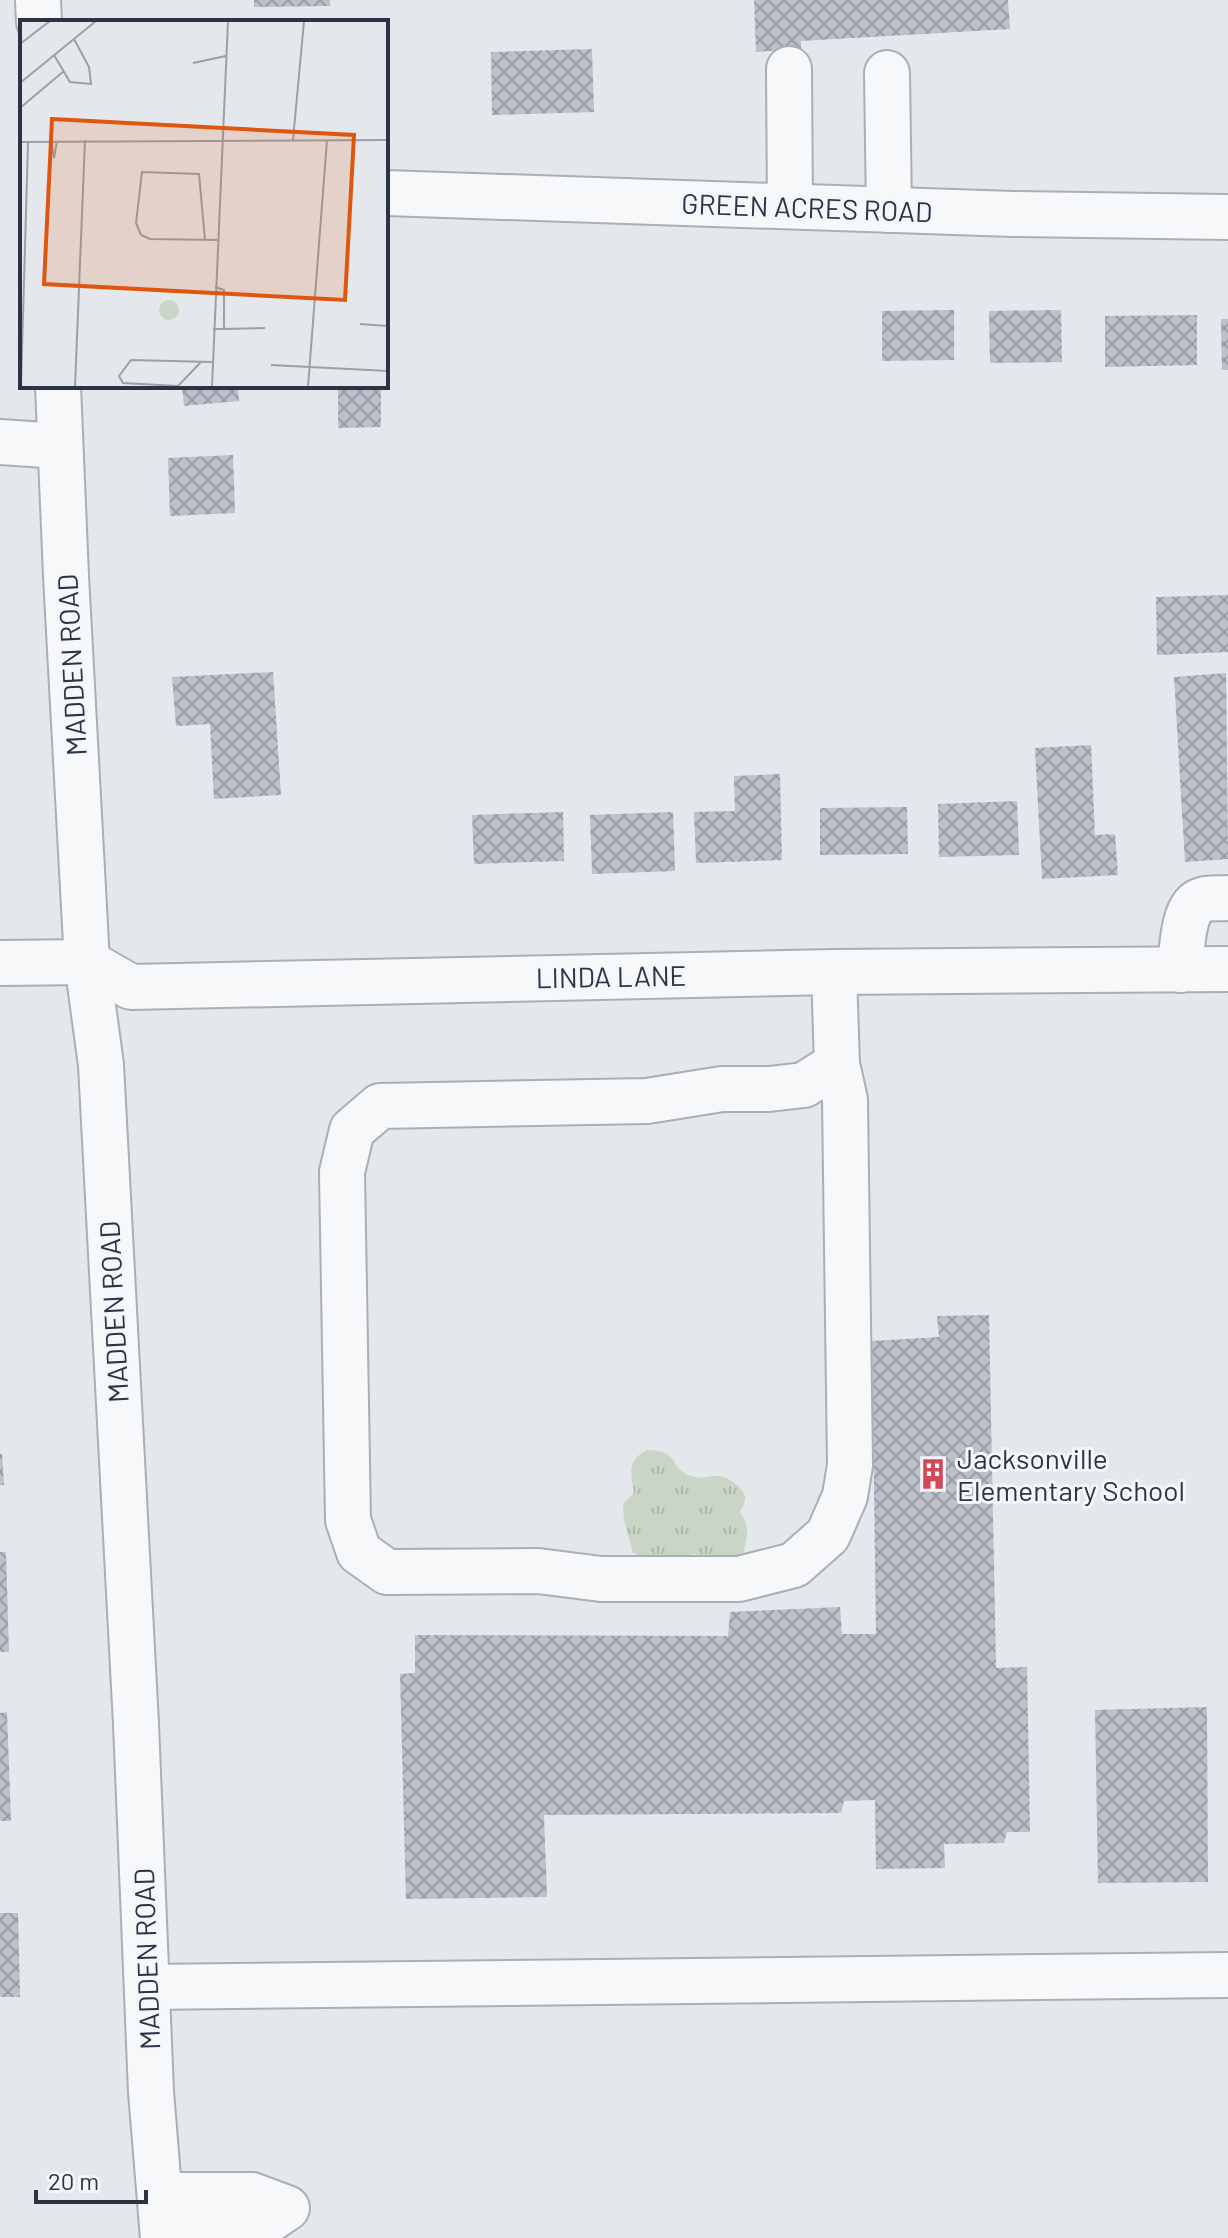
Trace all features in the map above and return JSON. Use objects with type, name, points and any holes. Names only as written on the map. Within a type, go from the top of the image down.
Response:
[{"type":"street","points":[[38,0],[39,20]]},
{"type":"street","points":[[789,69],[790,206]]},
{"type":"street","points":[[887,73],[889,210]]},
{"type":"street","name":"GREEN ACRES ROAD","points":[[388,193],[1013,214],[1228,217]]},
{"type":"street","name":"MADDEN ROAD","points":[[58,388],[87,962],[101,1065],[136,1724],[151,2092],[162,2223]]},
{"type":"street","points":[[0,442],[60,446]]},
{"type":"street","points":[[1180,970],[1187,913],[1201,900],[1228,898]]},
{"type":"street","points":[[0,963],[87,962]]},
{"type":"street","name":"LINDA LANE","points":[[87,962],[131,987],[834,972],[1228,969]]},
{"type":"street","points":[[834,972],[837,1064],[845,1100],[850,1465],[845,1496],[828,1535],[794,1565],[739,1579],[601,1579],[538,1571],[387,1572],[359,1552],[348,1520],[342,1172],[352,1130],[380,1106],[647,1101],[722,1089],[804,1085],[837,1064]]},
{"type":"street","points":[[147,1987],[1228,1975]]},
{"type":"green space","points":[[647,1450],[669,1455],[688,1475],[697,1478],[723,1477],[740,1488],[745,1500],[740,1512],[747,1526],[742,1566],[700,1564],[700,1555],[693,1554],[663,1560],[633,1553],[623,1504],[634,1493],[633,1463]]},
{"type":"building","points":[[254,0],[330,0],[330,6],[254,7]]},
{"type":"building","points":[[754,0],[1008,0],[1010,29],[801,41],[801,49],[756,52]]},
{"type":"building","points":[[592,49],[594,112],[492,115],[491,52]]},
{"type":"building","points":[[954,310],[954,360],[882,361],[882,311]]},
{"type":"building","points":[[1061,310],[1062,362],[990,363],[989,311]]},
{"type":"building","points":[[1197,315],[1197,365],[1105,367],[1105,316]]},
{"type":"building","points":[[1221,319],[1228,319],[1228,370],[1222,370]]},
{"type":"building","points":[[182,388],[238,388],[239,401],[184,406]]},
{"type":"building","points":[[338,388],[381,388],[381,427],[338,428]]},
{"type":"building","points":[[233,455],[235,513],[170,516],[168,458]]},
{"type":"building","points":[[1228,595],[1228,652],[1157,655],[1156,597]]},
{"type":"building","points":[[273,672],[281,795],[214,799],[210,724],[176,726],[172,677]]},
{"type":"building","points":[[1226,673],[1228,859],[1185,862],[1174,677]]},
{"type":"building","points":[[1091,745],[1095,835],[1115,834],[1118,875],[1042,879],[1035,748]]},
{"type":"building","points":[[780,774],[782,860],[696,863],[694,812],[735,811],[734,776]]},
{"type":"building","points":[[1017,801],[1019,855],[939,857],[938,804]]},
{"type":"building","points":[[907,807],[908,854],[820,855],[820,808]]},
{"type":"building","points":[[563,812],[564,861],[474,864],[472,815]]},
{"type":"building","points":[[673,812],[675,871],[592,874],[590,815]]},
{"type":"building","name":"Jacksonville Elementary School","points":[[989,1315],[996,1668],[1027,1667],[1030,1832],[1007,1832],[1004,1843],[944,1844],[945,1868],[876,1869],[875,1800],[844,1801],[841,1813],[544,1815],[547,1897],[406,1899],[400,1674],[415,1673],[415,1635],[728,1636],[730,1612],[840,1607],[842,1634],[876,1634],[872,1341],[939,1337],[937,1316]]},
{"type":"building","points":[[2,1454],[4,1485],[0,1485]]},
{"type":"building","points":[[0,1552],[6,1552],[9,1652],[0,1652]]},
{"type":"building","points":[[1207,1707],[1208,1882],[1098,1883],[1095,1710]]},
{"type":"building","points":[[7,1712],[11,1821],[0,1821],[0,1713]]},
{"type":"building","points":[[0,1913],[18,1913],[20,1997],[0,1997]]},
{"type":"place","name":"Jacksonville Elementary School","points":[[933,1474]]}]
